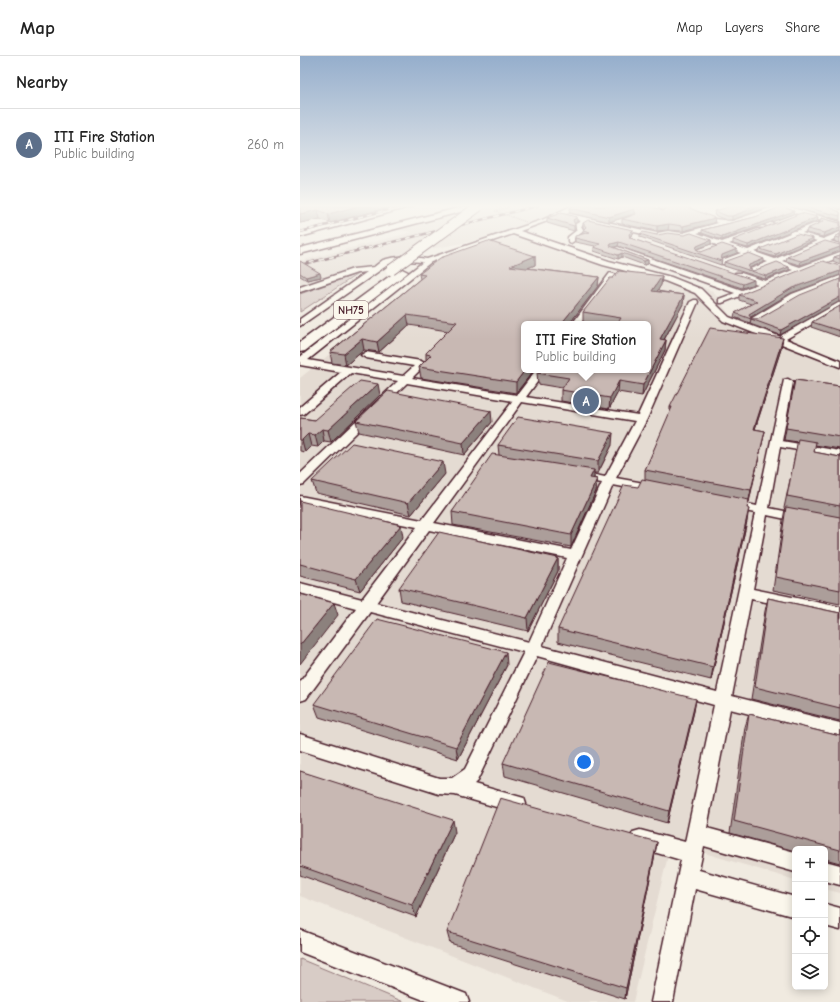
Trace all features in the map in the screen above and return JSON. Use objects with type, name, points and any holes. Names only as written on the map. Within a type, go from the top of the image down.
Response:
[{"type":"highway","name":"NH75","points":[[300,348],[423,250]]},
{"type":"highway","name":"NH75","points":[[300,335],[428,250]]},
{"type":"street","points":[[300,323],[386,262],[398,259],[414,258],[426,261],[459,250]]},
{"type":"street","points":[[568,250],[606,263],[668,279],[698,291],[726,319],[840,364]]},
{"type":"street","points":[[610,250],[607,252],[644,255],[742,293]]},
{"type":"street","points":[[744,250],[801,270]]},
{"type":"street","points":[[725,262],[754,250]]},
{"type":"street","points":[[754,271],[802,250]]},
{"type":"street","points":[[722,301],[840,254]]},
{"type":"street","points":[[627,261],[644,255]]},
{"type":"street","points":[[300,362],[427,263],[426,261]]},
{"type":"street","points":[[822,261],[834,265]]},
{"type":"street","points":[[300,290],[356,271],[375,269]]},
{"type":"street","points":[[728,272],[765,284]]},
{"type":"street","points":[[578,321],[613,275]]},
{"type":"street","points":[[753,320],[795,296],[840,278]]},
{"type":"street","points":[[455,787],[471,775],[533,648],[610,480],[642,419],[694,302]]},
{"type":"street","points":[[785,337],[840,304]]},
{"type":"street","points":[[300,481],[421,364],[366,355]]},
{"type":"street","points":[[300,362],[642,419]]},
{"type":"street","points":[[300,412],[349,370]]},
{"type":"street","points":[[300,694],[539,373]]},
{"type":"street","points":[[662,1002],[788,382]]},
{"type":"street","points":[[775,443],[840,454]]},
{"type":"street","points":[[476,458],[492,460]]},
{"type":"street","points":[[562,472],[670,492]]},
{"type":"street","points":[[300,500],[575,556]]},
{"type":"street","points":[[716,501],[809,519]]},
{"type":"street","points":[[300,588],[533,648],[723,701],[840,730]]},
{"type":"street","points":[[745,593],[840,612]]},
{"type":"street","points":[[300,742],[439,786],[455,787],[531,809]]},
{"type":"street","points":[[623,834],[692,854]]},
{"type":"street","points":[[696,834],[792,861]]},
{"type":"street","points":[[828,872],[840,875]]},
{"type":"street","points":[[687,877],[792,906]]},
{"type":"street","points":[[828,916],[840,919]]},
{"type":"street","points":[[300,941],[458,1002]]},
{"type":"shaded area","points":[[342,250],[424,250],[397,255],[359,273],[300,294],[300,261]]},
{"type":"shaded area","points":[[475,250],[576,250],[616,263],[652,271],[713,291],[732,319],[840,360],[840,893],[828,890],[828,846],[792,846],[792,879],[671,843],[633,1002],[570,1002],[300,896],[300,378],[445,261]]},
{"type":"shaded area","points":[[359,273],[300,312],[300,294]]},
{"type":"shaded area","points":[[300,959],[404,1002],[300,1002]]},
{"type":"building","points":[[462,250],[517,250],[535,256],[510,266],[599,277],[563,321],[521,321],[521,373],[523,373],[516,382],[419,367],[431,355],[426,353],[457,322],[407,315],[377,342],[362,339],[344,354],[330,352],[425,275],[419,274],[440,258]]},
{"type":"building","points":[[603,250],[621,250],[648,260],[644,261],[622,253],[618,255]]},
{"type":"building","points":[[643,250],[666,250],[754,280],[743,284]]},
{"type":"building","points":[[688,250],[698,250],[701,252],[706,250],[734,250],[722,255],[721,261]]},
{"type":"building","points":[[764,250],[785,250],[776,254]]},
{"type":"building","points":[[803,250],[831,250],[801,261],[787,257]]},
{"type":"building","points":[[749,253],[764,259],[749,265],[748,268],[753,271],[777,262],[789,267],[766,276],[724,262]]},
{"type":"building","points":[[840,255],[840,259],[834,257]]},
{"type":"building","points":[[300,261],[320,273],[306,277],[300,273]]},
{"type":"building","points":[[823,261],[840,266],[840,271],[792,288],[749,314],[751,319],[735,313],[757,301],[739,295]]},
{"type":"building","points":[[619,271],[662,276],[652,291],[684,295],[660,339],[666,340],[651,369],[651,321],[619,321],[621,318],[583,312],[610,278],[613,278]]},
{"type":"building","points":[[840,279],[840,297],[781,330],[751,319],[758,319],[800,295]]},
{"type":"building","points":[[840,306],[840,331],[812,322]]},
{"type":"building","points":[[710,328],[783,338],[754,429],[765,431],[751,490],[645,470],[672,407],[670,407]]},
{"type":"building","points":[[537,373],[649,373],[643,385],[619,381],[610,398],[561,390],[569,378]]},
{"type":"building","points":[[795,380],[840,386],[840,437],[786,428]]},
{"type":"building","points":[[360,381],[378,384],[328,430],[322,429],[315,435],[308,434],[300,440],[300,418],[315,420]]},
{"type":"building","points":[[388,391],[491,411],[463,443],[356,421]]},
{"type":"building","points":[[518,417],[613,433],[598,461],[498,445]]},
{"type":"building","points":[[798,439],[816,442],[814,452],[840,457],[840,506],[787,496]]},
{"type":"building","points":[[352,443],[443,462],[408,503],[312,481]]},
{"type":"building","points":[[492,454],[594,470],[590,478],[597,479],[571,535],[452,512]]},
{"type":"building","points":[[642,479],[749,500],[747,508],[749,508],[713,667],[558,629],[624,485],[638,487]]},
{"type":"building","points":[[300,501],[401,525],[356,579],[300,564]]},
{"type":"building","points":[[786,507],[840,517],[840,590],[776,577]]},
{"type":"building","points":[[439,532],[558,558],[527,618],[399,588]]},
{"type":"building","points":[[300,594],[334,603],[300,645]]},
{"type":"building","points":[[768,598],[840,613],[840,708],[755,687]]},
{"type":"building","points":[[377,619],[506,652],[456,747],[314,704]]},
{"type":"building","points":[[549,662],[696,699],[669,811],[503,763]]},
{"type":"building","points":[[749,714],[840,736],[840,850],[734,821]]},
{"type":"building","points":[[300,771],[453,820],[412,905],[300,866]]},
{"type":"building","points":[[500,798],[657,842],[626,988],[447,932]]},
{"type":"railway","points":[[300,265],[360,250]]},
{"type":"place","name":"ITI Fire Station","points":[[586,401]]}]
